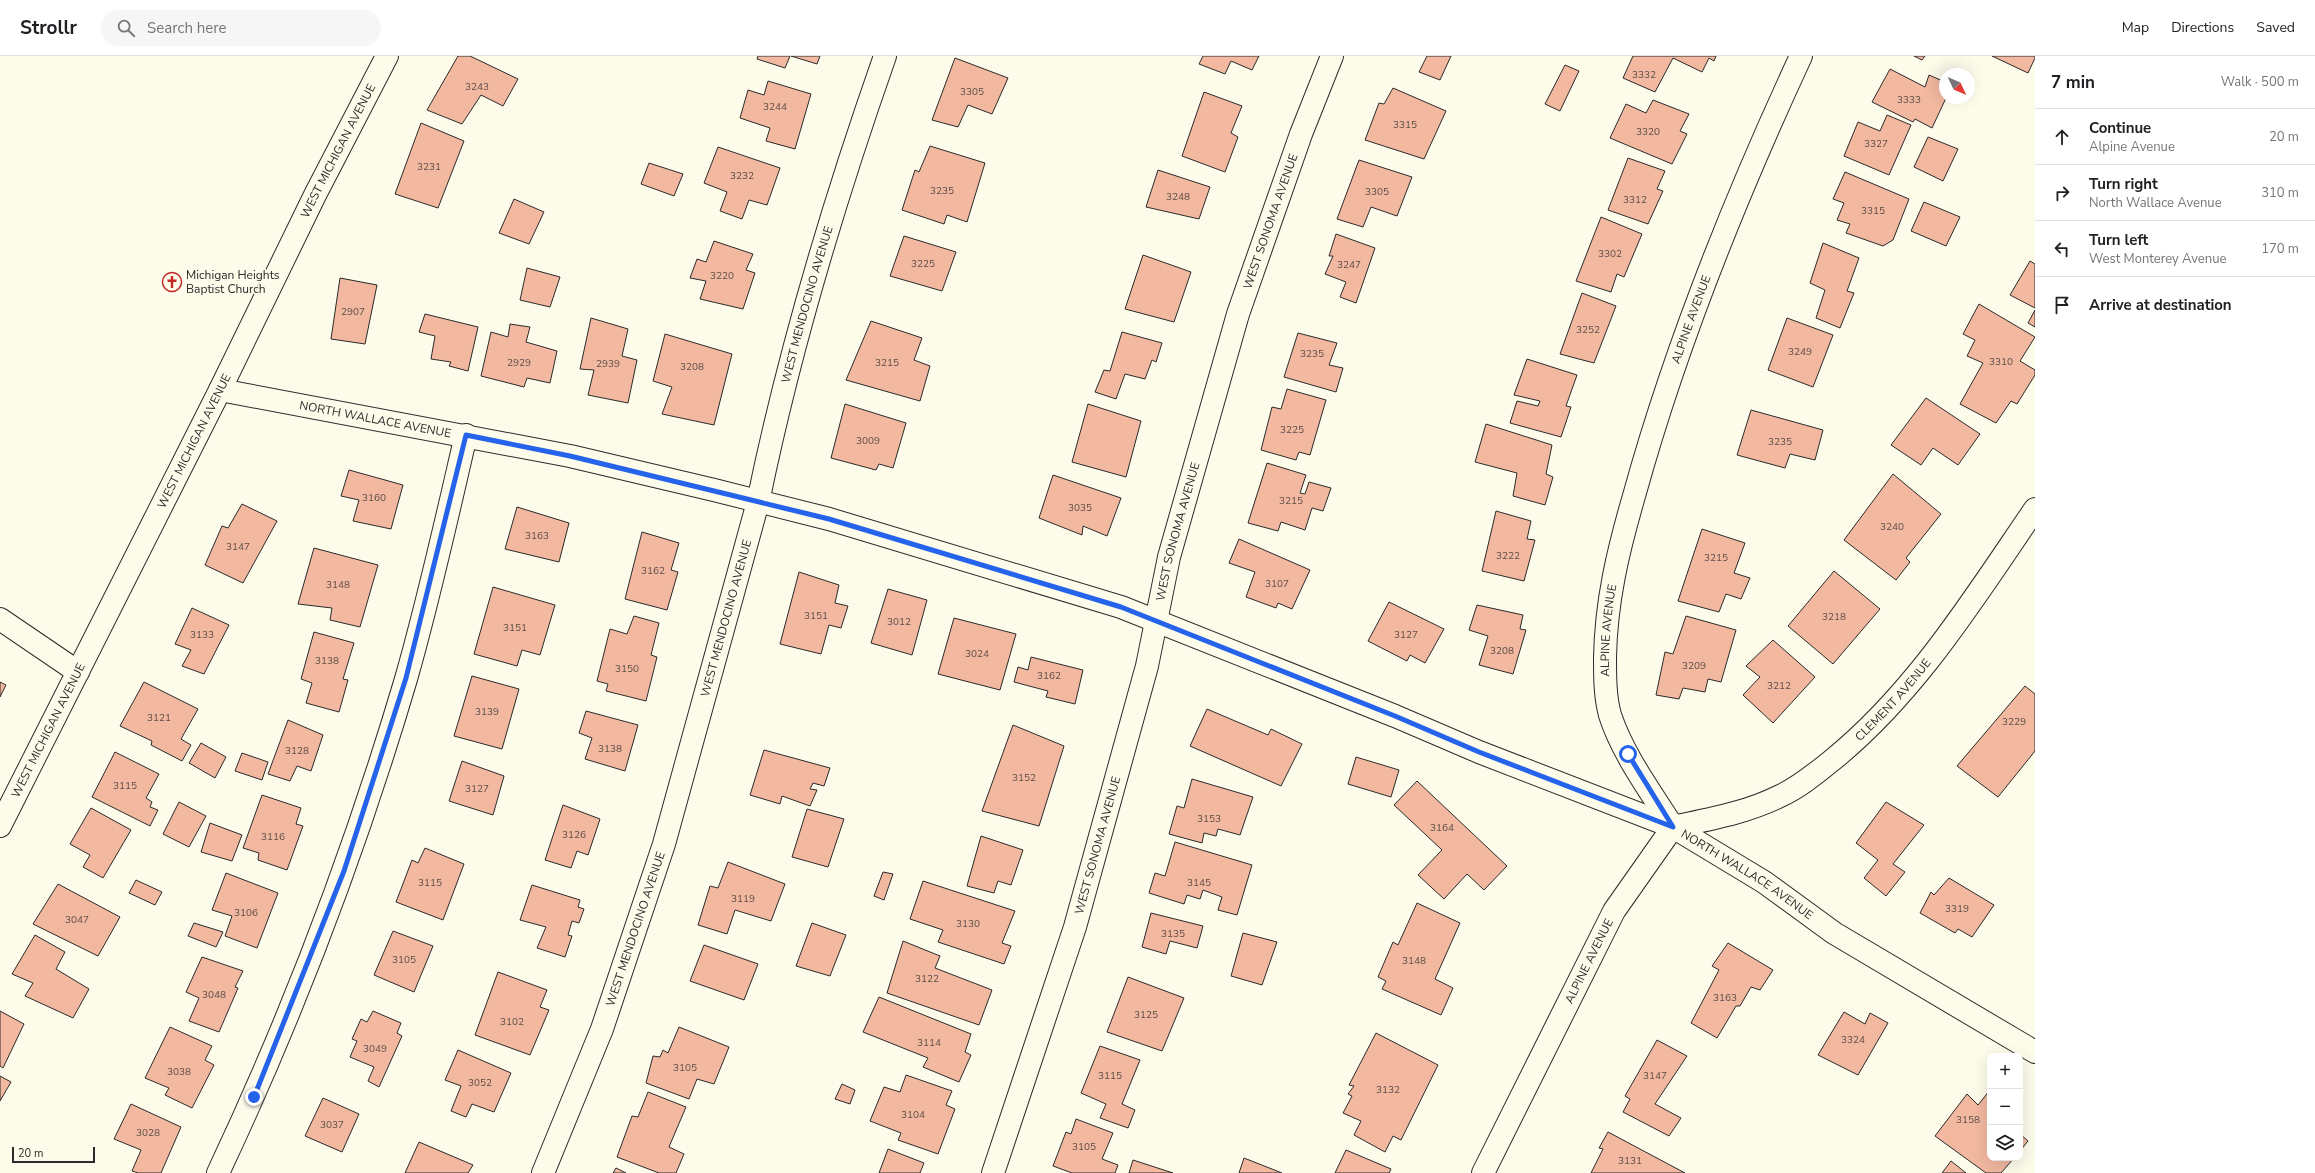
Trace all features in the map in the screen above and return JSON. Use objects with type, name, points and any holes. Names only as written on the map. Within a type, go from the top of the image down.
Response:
[{"type":"street","name":"WEST MICHIGAN AVENUE","points":[[0,826],[220,390],[315,196],[387,56]]},
{"type":"street","name":"WEST MENDOCINO AVENUE","points":[[543,1173],[602,1029],[664,844],[758,502],[768,450],[803,317],[838,201],[885,56]]},
{"type":"street","name":"WEST SONOMA AVENUE","points":[[993,1173],[1075,926],[1147,666],[1170,557],[1238,314],[1301,134],[1332,56]]},
{"type":"street","name":"ALPINE AVENUE","points":[[1483,1173],[1614,912],[1673,827],[1628,754],[1610,715],[1605,679],[1605,633],[1615,564],[1652,431],[1700,292],[1757,150],[1801,56]]},
{"type":"street","name":"NORTH WALLACE AVENUE","points":[[220,390],[466,435],[578,458],[829,519],[1121,607],[1395,716],[1479,752],[1673,827],[1764,882],[1834,933],[2035,1052]]},
{"type":"street","points":[[218,1173],[254,1097],[344,871],[406,678],[466,435]]},
{"type":"street","name":"CLEMENT AVENUE","points":[[1673,827],[1742,812],[1781,796],[1817,773],[1859,740],[1888,711],[1969,607],[2035,509]]},
{"type":"street","points":[[0,619],[78,672]]},
{"type":"building","points":[[458,56],[470,56],[518,79],[503,106],[481,95],[462,124],[427,110]]},
{"type":"building","points":[[758,56],[790,56],[785,68],[757,59]]},
{"type":"building","points":[[791,56],[820,56],[817,64]]},
{"type":"building","points":[[1203,56],[1259,56],[1252,70],[1231,61],[1225,74],[1199,64]]},
{"type":"building","points":[[1427,56],[1451,56],[1440,80],[1419,72]]},
{"type":"building","points":[[1633,56],[1716,56],[1714,61],[1709,58],[1702,72],[1673,58],[1655,92],[1623,78]]},
{"type":"building","points":[[1914,56],[1925,56],[1922,60]]},
{"type":"building","points":[[1992,56],[2035,56],[2035,58],[2028,73]]},
{"type":"building","points":[[955,58],[1008,78],[992,114],[968,105],[958,127],[932,120]]},
{"type":"building","points":[[1565,65],[1579,71],[1560,111],[1545,104]]},
{"type":"building","points":[[1890,69],[1925,87],[1929,75],[1939,79],[1939,104],[1943,104],[1932,128],[1915,119],[1913,122],[1872,102]]},
{"type":"building","points":[[768,81],[811,94],[795,149],[766,141],[770,128],[740,118],[748,90],[764,95]]},
{"type":"building","points":[[1393,88],[1446,111],[1424,159],[1365,140],[1379,103],[1384,104]]},
{"type":"building","points":[[1204,92],[1242,106],[1231,133],[1238,137],[1225,172],[1182,156]]},
{"type":"building","points":[[1653,100],[1689,114],[1680,131],[1687,134],[1672,164],[1610,138],[1626,104],[1646,113]]},
{"type":"building","points":[[1887,115],[1911,125],[1889,175],[1844,156],[1858,122],[1880,131]]},
{"type":"building","points":[[421,123],[464,141],[438,208],[395,194]]},
{"type":"building","points":[[1928,137],[1958,149],[1943,181],[1914,167]]},
{"type":"building","points":[[930,146],[985,163],[967,222],[947,215],[944,224],[902,210],[915,170],[919,172]]},
{"type":"building","points":[[718,147],[780,168],[767,205],[749,200],[742,219],[720,211],[727,192],[704,183]]},
{"type":"building","points":[[1628,158],[1665,171],[1657,189],[1663,191],[1648,224],[1608,210]]},
{"type":"building","points":[[1359,160],[1412,177],[1397,216],[1371,207],[1363,227],[1337,219]]},
{"type":"building","points":[[649,163],[683,174],[674,196],[641,184]]},
{"type":"building","points":[[1158,170],[1210,187],[1199,219],[1146,207]]},
{"type":"building","points":[[1845,172],[1909,199],[1893,240],[1883,246],[1846,233],[1850,224],[1837,220],[1844,203],[1833,199]]},
{"type":"building","points":[[514,199],[544,212],[529,244],[499,233]]},
{"type":"building","points":[[1924,202],[1960,217],[1946,246],[1911,231]]},
{"type":"building","points":[[1601,217],[1642,234],[1624,277],[1617,274],[1611,292],[1576,281]]},
{"type":"building","points":[[1336,234],[1375,248],[1356,303],[1340,297],[1346,282],[1325,274],[1333,256],[1329,256]]},
{"type":"building","points":[[904,236],[956,252],[942,291],[890,276]]},
{"type":"building","points":[[714,241],[753,254],[746,270],[755,273],[743,309],[700,299],[706,281],[690,278],[697,259],[706,262]]},
{"type":"building","points":[[1823,243],[1859,258],[1847,291],[1854,293],[1840,328],[1816,318],[1825,290],[1810,283]]},
{"type":"building","points":[[1143,255],[1191,272],[1174,322],[1125,309]]},
{"type":"building","points":[[2030,261],[2035,264],[2035,308],[2010,295]]},
{"type":"building","points":[[527,268],[560,277],[550,307],[520,300]]},
{"type":"building","points":[[340,278],[377,285],[365,344],[331,339]]},
{"type":"building","points":[[1582,293],[1616,306],[1594,363],[1560,354]]},
{"type":"building","points":[[1979,304],[2035,337],[2020,361],[2035,370],[2035,375],[2017,404],[2011,401],[1996,423],[1960,404],[1983,363],[1967,356],[1975,340],[1963,334]]},
{"type":"building","points":[[2035,310],[2035,327],[2028,323]]},
{"type":"building","points":[[425,314],[478,327],[468,371],[449,366],[451,362],[431,359],[435,336],[419,332]]},
{"type":"building","points":[[591,318],[628,329],[622,356],[637,360],[628,403],[588,395],[594,370],[580,369]]},
{"type":"building","points":[[1787,318],[1833,335],[1813,387],[1768,370]]},
{"type":"building","points":[[871,321],[922,338],[914,360],[930,366],[920,401],[846,380]]},
{"type":"building","points":[[510,324],[530,327],[526,342],[557,351],[550,383],[527,378],[524,387],[481,376],[491,332],[508,337]]},
{"type":"building","points":[[1122,332],[1162,343],[1156,362],[1152,360],[1145,379],[1125,374],[1116,399],[1095,392],[1104,370],[1110,371]]},
{"type":"building","points":[[1298,333],[1337,343],[1329,365],[1343,368],[1336,392],[1284,377]]},
{"type":"building","points":[[665,334],[732,354],[714,425],[662,414],[672,387],[653,381]]},
{"type":"building","points":[[1527,359],[1577,375],[1566,406],[1571,407],[1561,437],[1510,423],[1517,401],[1538,406],[1540,401],[1514,395]]},
{"type":"building","points":[[1287,389],[1326,400],[1310,455],[1299,452],[1296,460],[1261,450],[1272,407],[1281,409]]},
{"type":"building","points":[[1926,398],[1980,434],[1958,465],[1933,448],[1921,465],[1891,445]]},
{"type":"building","points":[[845,404],[906,423],[893,468],[879,464],[876,470],[831,458]]},
{"type":"building","points":[[1088,404],[1141,421],[1126,477],[1072,462]]},
{"type":"building","points":[[1751,410],[1823,430],[1815,460],[1790,454],[1785,468],[1737,455]]},
{"type":"building","points":[[1486,424],[1552,445],[1546,474],[1553,477],[1545,505],[1513,496],[1517,473],[1475,462]]},
{"type":"building","points":[[1267,463],[1306,475],[1300,493],[1305,494],[1309,482],[1331,488],[1323,511],[1312,508],[1305,530],[1281,522],[1278,531],[1248,523]]},
{"type":"building","points":[[349,470],[403,485],[391,529],[353,521],[359,500],[341,496]]},
{"type":"building","points":[[1893,474],[1941,514],[1906,558],[1910,562],[1896,580],[1844,540]]},
{"type":"building","points":[[1053,475],[1121,498],[1107,536],[1083,526],[1082,535],[1039,518]]},
{"type":"building","points":[[242,504],[277,521],[243,583],[205,565],[222,526],[228,528]]},
{"type":"building","points":[[517,507],[569,523],[559,562],[505,549]]},
{"type":"building","points":[[1496,511],[1531,521],[1527,539],[1535,540],[1524,581],[1482,571]]},
{"type":"building","points":[[1702,529],[1745,543],[1734,573],[1750,578],[1741,599],[1726,594],[1719,612],[1678,601]]},
{"type":"building","points":[[642,532],[679,543],[671,570],[678,572],[667,610],[625,599]]},
{"type":"building","points":[[1239,539],[1310,570],[1292,609],[1278,603],[1276,608],[1246,597],[1255,572],[1229,563]]},
{"type":"building","points":[[314,548],[378,565],[360,627],[330,620],[332,608],[298,604]]},
{"type":"building","points":[[1834,571],[1880,609],[1833,664],[1788,626]]},
{"type":"building","points":[[799,572],[839,585],[835,603],[848,606],[841,628],[829,625],[821,654],[780,644]]},
{"type":"building","points":[[493,587],[555,605],[540,655],[522,650],[517,666],[474,654]]},
{"type":"building","points":[[888,589],[927,600],[912,655],[871,643]]},
{"type":"building","points":[[1389,602],[1444,629],[1425,663],[1410,655],[1407,661],[1368,641]]},
{"type":"building","points":[[1477,605],[1523,615],[1520,629],[1526,630],[1513,674],[1479,665],[1488,636],[1469,630]]},
{"type":"building","points":[[192,608],[229,625],[204,674],[182,666],[191,650],[175,644]]},
{"type":"building","points":[[634,616],[659,623],[651,655],[657,657],[646,701],[606,691],[608,684],[597,681],[610,629],[627,634]]},
{"type":"building","points":[[1686,616],[1736,630],[1721,682],[1708,679],[1705,692],[1683,688],[1679,699],[1656,695],[1665,652],[1673,654]]},
{"type":"building","points":[[954,618],[1016,634],[1000,690],[938,674]]},
{"type":"building","points":[[314,632],[354,643],[343,679],[348,680],[339,712],[306,703],[312,683],[301,679]]},
{"type":"building","points":[[1773,640],[1815,677],[1773,723],[1743,695],[1760,677],[1746,666]]},
{"type":"building","points":[[1031,657],[1083,670],[1075,704],[1046,697],[1048,691],[1014,682],[1018,667],[1028,670]]},
{"type":"building","points":[[472,676],[519,689],[502,749],[454,736]]},
{"type":"building","points":[[0,682],[6,685],[0,697]]},
{"type":"building","points":[[144,682],[198,709],[181,739],[191,745],[182,761],[151,745],[152,741],[120,726]]},
{"type":"building","points":[[2025,686],[2035,694],[2035,751],[1998,797],[1957,766]]},
{"type":"building","points":[[1207,709],[1268,735],[1271,729],[1302,744],[1281,786],[1190,746]]},
{"type":"building","points":[[586,711],[638,725],[625,771],[585,759],[592,738],[579,733]]},
{"type":"building","points":[[288,720],[323,735],[311,771],[297,766],[290,781],[268,774]]},
{"type":"building","points":[[1013,725],[1064,746],[1039,826],[982,811]]},
{"type":"building","points":[[201,743],[226,757],[215,778],[189,763]]},
{"type":"building","points":[[764,750],[830,768],[824,786],[813,783],[810,789],[817,790],[810,806],[782,796],[780,804],[750,795]]},
{"type":"building","points":[[115,752],[159,774],[146,798],[152,802],[150,807],[158,810],[150,826],[92,797]]},
{"type":"building","points":[[242,753],[268,762],[262,780],[235,771]]},
{"type":"building","points":[[1356,757],[1399,770],[1391,797],[1348,784]]},
{"type":"building","points":[[462,761],[504,776],[493,815],[449,801]]},
{"type":"building","points":[[1192,779],[1253,797],[1240,835],[1218,829],[1216,836],[1204,833],[1202,843],[1169,834],[1177,806],[1184,808]]},
{"type":"building","points":[[1417,781],[1507,866],[1484,890],[1467,874],[1444,899],[1418,875],[1442,850],[1394,805]]},
{"type":"building","points":[[262,795],[301,808],[296,824],[303,826],[287,870],[258,860],[259,853],[243,848]]},
{"type":"building","points":[[179,802],[206,816],[189,847],[163,834]]},
{"type":"building","points":[[1886,802],[1924,825],[1893,864],[1905,872],[1886,896],[1864,878],[1878,860],[1856,843]]},
{"type":"building","points":[[563,805],[600,819],[588,855],[577,851],[571,868],[545,860]]},
{"type":"building","points":[[91,808],[131,830],[103,878],[83,867],[90,855],[70,844]]},
{"type":"building","points":[[807,809],[844,819],[828,867],[792,857]]},
{"type":"building","points":[[210,823],[242,835],[232,861],[201,852]]},
{"type":"building","points":[[981,836],[1023,850],[1011,885],[998,881],[994,893],[967,886]]},
{"type":"building","points":[[1175,842],[1252,865],[1237,915],[1218,910],[1222,897],[1203,890],[1200,899],[1187,895],[1184,904],[1149,893],[1155,873],[1165,876]]},
{"type":"building","points":[[425,848],[464,864],[443,920],[396,902],[412,860],[418,863]]},
{"type":"building","points":[[728,862],[785,884],[771,921],[735,910],[727,934],[698,925],[710,886],[718,888]]},
{"type":"building","points":[[883,872],[893,874],[884,900],[874,896]]},
{"type":"building","points":[[226,873],[278,893],[257,948],[225,936],[232,916],[212,910]]},
{"type":"building","points":[[1949,878],[1994,905],[1972,937],[1958,929],[1955,933],[1920,913],[1931,892],[1934,895]]},
{"type":"building","points":[[136,880],[162,892],[155,905],[129,893]]},
{"type":"building","points":[[923,881],[1015,911],[1002,943],[1011,946],[1004,964],[938,942],[943,930],[910,919]]},
{"type":"building","points":[[58,884],[120,917],[98,956],[33,924]]},
{"type":"building","points":[[532,885],[580,900],[578,907],[584,909],[579,923],[572,921],[568,935],[572,936],[565,957],[537,948],[546,927],[520,920]]},
{"type":"building","points":[[1417,903],[1460,923],[1435,979],[1453,988],[1441,1015],[1382,989],[1386,981],[1378,977],[1393,942],[1398,945]]},
{"type":"building","points":[[1151,913],[1203,926],[1197,948],[1170,941],[1166,954],[1142,947]]},
{"type":"building","points":[[194,923],[223,932],[216,947],[188,936]]},
{"type":"building","points":[[812,923],[846,935],[830,976],[796,966]]},
{"type":"building","points":[[393,931],[433,946],[414,992],[374,975]]},
{"type":"building","points":[[1243,933],[1277,942],[1262,985],[1231,976]]},
{"type":"building","points":[[35,935],[65,952],[56,969],[89,989],[73,1018],[25,996],[33,983],[12,974]]},
{"type":"building","points":[[903,941],[940,956],[935,968],[992,990],[979,1025],[887,993]]},
{"type":"building","points":[[1728,943],[1773,970],[1760,990],[1751,987],[1740,1006],[1736,1006],[1717,1038],[1691,1023],[1719,970],[1712,966]]},
{"type":"building","points":[[704,945],[758,964],[744,1000],[690,981]]},
{"type":"building","points":[[202,957],[243,971],[235,987],[238,988],[219,1032],[189,1021],[199,998],[186,992]]},
{"type":"building","points":[[498,972],[547,990],[540,1007],[549,1010],[530,1055],[475,1035]]},
{"type":"building","points":[[1128,977],[1184,998],[1162,1051],[1107,1032]]},
{"type":"building","points":[[879,997],[971,1034],[965,1052],[971,1055],[959,1082],[923,1067],[928,1058],[863,1032]]},
{"type":"building","points":[[0,1011],[24,1024],[3,1068],[0,1066]]},
{"type":"building","points":[[373,1011],[401,1023],[397,1033],[402,1036],[379,1087],[368,1081],[374,1067],[350,1057],[357,1041],[352,1039],[361,1019],[367,1022]]},
{"type":"building","points":[[1844,1012],[1865,1024],[1870,1013],[1888,1023],[1858,1075],[1818,1055]]},
{"type":"building","points":[[170,1027],[212,1046],[205,1060],[214,1065],[192,1108],[165,1095],[169,1088],[145,1078]]},
{"type":"building","points":[[679,1027],[729,1047],[714,1084],[697,1079],[689,1099],[646,1083],[653,1056],[660,1057],[663,1050],[668,1053]]},
{"type":"building","points":[[1376,1033],[1438,1065],[1401,1140],[1393,1136],[1385,1152],[1354,1135],[1361,1121],[1343,1113],[1352,1096],[1348,1094],[1354,1086],[1349,1085]]},
{"type":"building","points":[[1657,1040],[1687,1056],[1655,1104],[1681,1118],[1669,1136],[1623,1112],[1630,1099],[1625,1096]]},
{"type":"building","points":[[1100,1046],[1140,1060],[1122,1104],[1135,1110],[1128,1128],[1100,1118],[1106,1104],[1081,1093]]},
{"type":"building","points":[[458,1050],[511,1073],[494,1112],[472,1104],[466,1117],[451,1111],[461,1086],[445,1080]]},
{"type":"building","points":[[906,1075],[952,1091],[946,1105],[955,1109],[938,1154],[898,1140],[901,1133],[870,1121],[884,1087],[900,1092]]},
{"type":"building","points":[[0,1076],[11,1082],[0,1101]]},
{"type":"building","points":[[842,1084],[855,1090],[850,1104],[835,1099]]},
{"type":"building","points":[[648,1092],[686,1107],[669,1147],[684,1154],[676,1173],[659,1173],[617,1157],[632,1116],[638,1117]]},
{"type":"building","points":[[1967,1094],[1978,1105],[1987,1094],[1987,1161],[2011,1161],[2001,1173],[1986,1173],[1935,1136]]},
{"type":"building","points":[[323,1098],[359,1114],[342,1152],[305,1136]]},
{"type":"building","points":[[131,1104],[181,1127],[161,1173],[138,1173],[132,1171],[141,1150],[114,1139]]},
{"type":"building","points":[[1076,1119],[1113,1133],[1102,1159],[1118,1165],[1115,1173],[1072,1173],[1053,1166],[1066,1132],[1071,1134]]},
{"type":"building","points":[[1608,1132],[1685,1173],[1591,1173],[1603,1149],[1599,1148]]},
{"type":"building","points":[[2023,1137],[2028,1141],[2023,1147]]},
{"type":"building","points":[[419,1142],[473,1165],[468,1173],[405,1173]]},
{"type":"building","points":[[888,1149],[924,1163],[920,1173],[879,1173]]},
{"type":"building","points":[[1346,1150],[1391,1169],[1389,1173],[1335,1173]]},
{"type":"building","points":[[1244,1158],[1282,1173],[1239,1173]]},
{"type":"building","points":[[1133,1160],[1173,1173],[1129,1173]]},
{"type":"building","points":[[1951,1161],[1966,1173],[1942,1173]]},
{"type":"building","points":[[616,1168],[626,1173],[613,1173]]},
{"type":"place","name":"Michigan Heights Baptist Church","points":[[172,282]]},
{"type":"route","points":[[254,1097],[344,871],[406,678],[466,435],[570,456],[829,519],[1121,607],[1395,716],[1479,752],[1673,827],[1628,754]]}]
